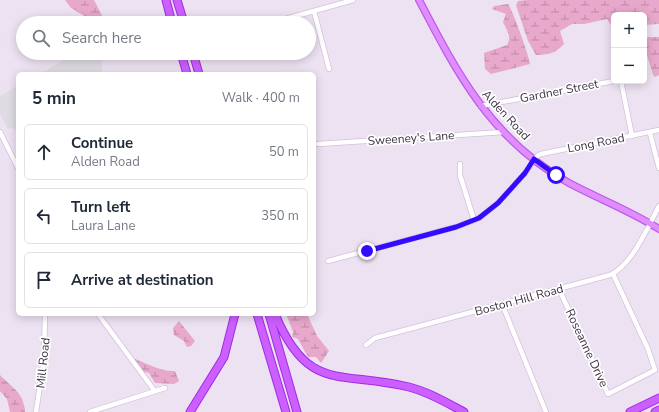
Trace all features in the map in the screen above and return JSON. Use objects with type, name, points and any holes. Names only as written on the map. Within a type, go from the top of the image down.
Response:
[{"type":"highway","points":[[166,0],[170,16]]},
{"type":"highway","points":[[177,0],[182,16]]},
{"type":"highway","points":[[183,60],[186,72]]},
{"type":"highway","points":[[195,60],[198,72]]},
{"type":"highway","points":[[190,412],[224,357],[234,316]]},
{"type":"highway","points":[[258,316],[286,412]]},
{"type":"highway","points":[[270,316],[297,412]]},
{"type":"highway","points":[[276,316],[293,349],[301,358],[316,369],[340,377],[394,384],[416,389],[464,412]]},
{"type":"highway","points":[[630,412],[659,398]]},
{"type":"highway","points":[[655,412],[659,410]]},
{"type":"main road","name":"Alden Road","points":[[419,0],[455,68],[481,106],[504,132],[534,159],[570,183],[659,229]]},
{"type":"street","points":[[296,16],[353,0]]},
{"type":"street","points":[[314,11],[315,16]]},
{"type":"street","points":[[316,19],[329,69]]},
{"type":"street","name":"Gardner Street","points":[[481,106],[611,81]]},
{"type":"street","points":[[622,84],[632,136]]},
{"type":"street","name":"Long Road","points":[[534,159],[541,154],[659,130]]},
{"type":"street","points":[[0,132],[16,164]]},
{"type":"street","name":"Sweeney's Lane","points":[[318,144],[504,132]]},
{"type":"street","points":[[650,133],[659,168]]},
{"type":"street","points":[[328,261],[456,227],[474,220],[489,211],[498,203],[525,173],[534,159]]},
{"type":"street","points":[[460,164],[460,175],[474,220]]},
{"type":"street","points":[[613,274],[630,256],[659,206]]},
{"type":"street","name":"Roseanne Drive","points":[[559,289],[608,394],[655,370],[648,349],[613,274]]},
{"type":"street","name":"Boston Hill Road","points":[[366,345],[375,338],[613,274]]},
{"type":"street","points":[[502,304],[546,412]]},
{"type":"street","name":"Mill Road","points":[[36,412],[45,351],[45,316]]},
{"type":"street","points":[[99,316],[154,390]]},
{"type":"street","points":[[90,412],[154,390],[165,388]]},
{"type":"green space","points":[[65,0],[94,0],[102,16],[84,16],[71,8]]},
{"type":"green space","points":[[659,0],[659,24],[647,25],[647,12],[611,12],[611,25],[607,19],[584,24],[572,24],[560,31],[564,44],[558,50],[544,55],[536,55],[528,41],[516,5],[518,1]]},
{"type":"green space","points":[[508,4],[520,32],[530,64],[491,74],[485,69],[484,53],[507,45],[509,39],[503,22],[506,14],[492,9],[494,6]]},
{"type":"green space","points":[[659,37],[659,75],[655,77],[647,55],[647,38]]},
{"type":"green space","points":[[287,316],[308,316],[317,336],[329,351],[321,363],[316,357],[308,357],[298,339],[292,337],[293,332]]},
{"type":"green space","points":[[179,321],[195,341],[191,346],[187,347],[184,341],[174,335],[173,328]]},
{"type":"green space","points":[[135,359],[160,369],[175,371],[179,381],[174,384],[155,383],[149,373],[140,371],[134,360]]},
{"type":"green space","points":[[0,375],[20,395],[25,412],[10,412],[7,399],[0,391]]},
{"type":"shaded area","points":[[64,60],[101,60],[102,72],[43,72]]},
{"type":"shaded area","points":[[16,87],[16,129],[14,130],[12,127],[8,129],[0,114],[0,96]]},
{"type":"route","points":[[367,251],[456,227],[479,218],[489,211],[509,192],[525,173],[534,159],[556,175]]}]
